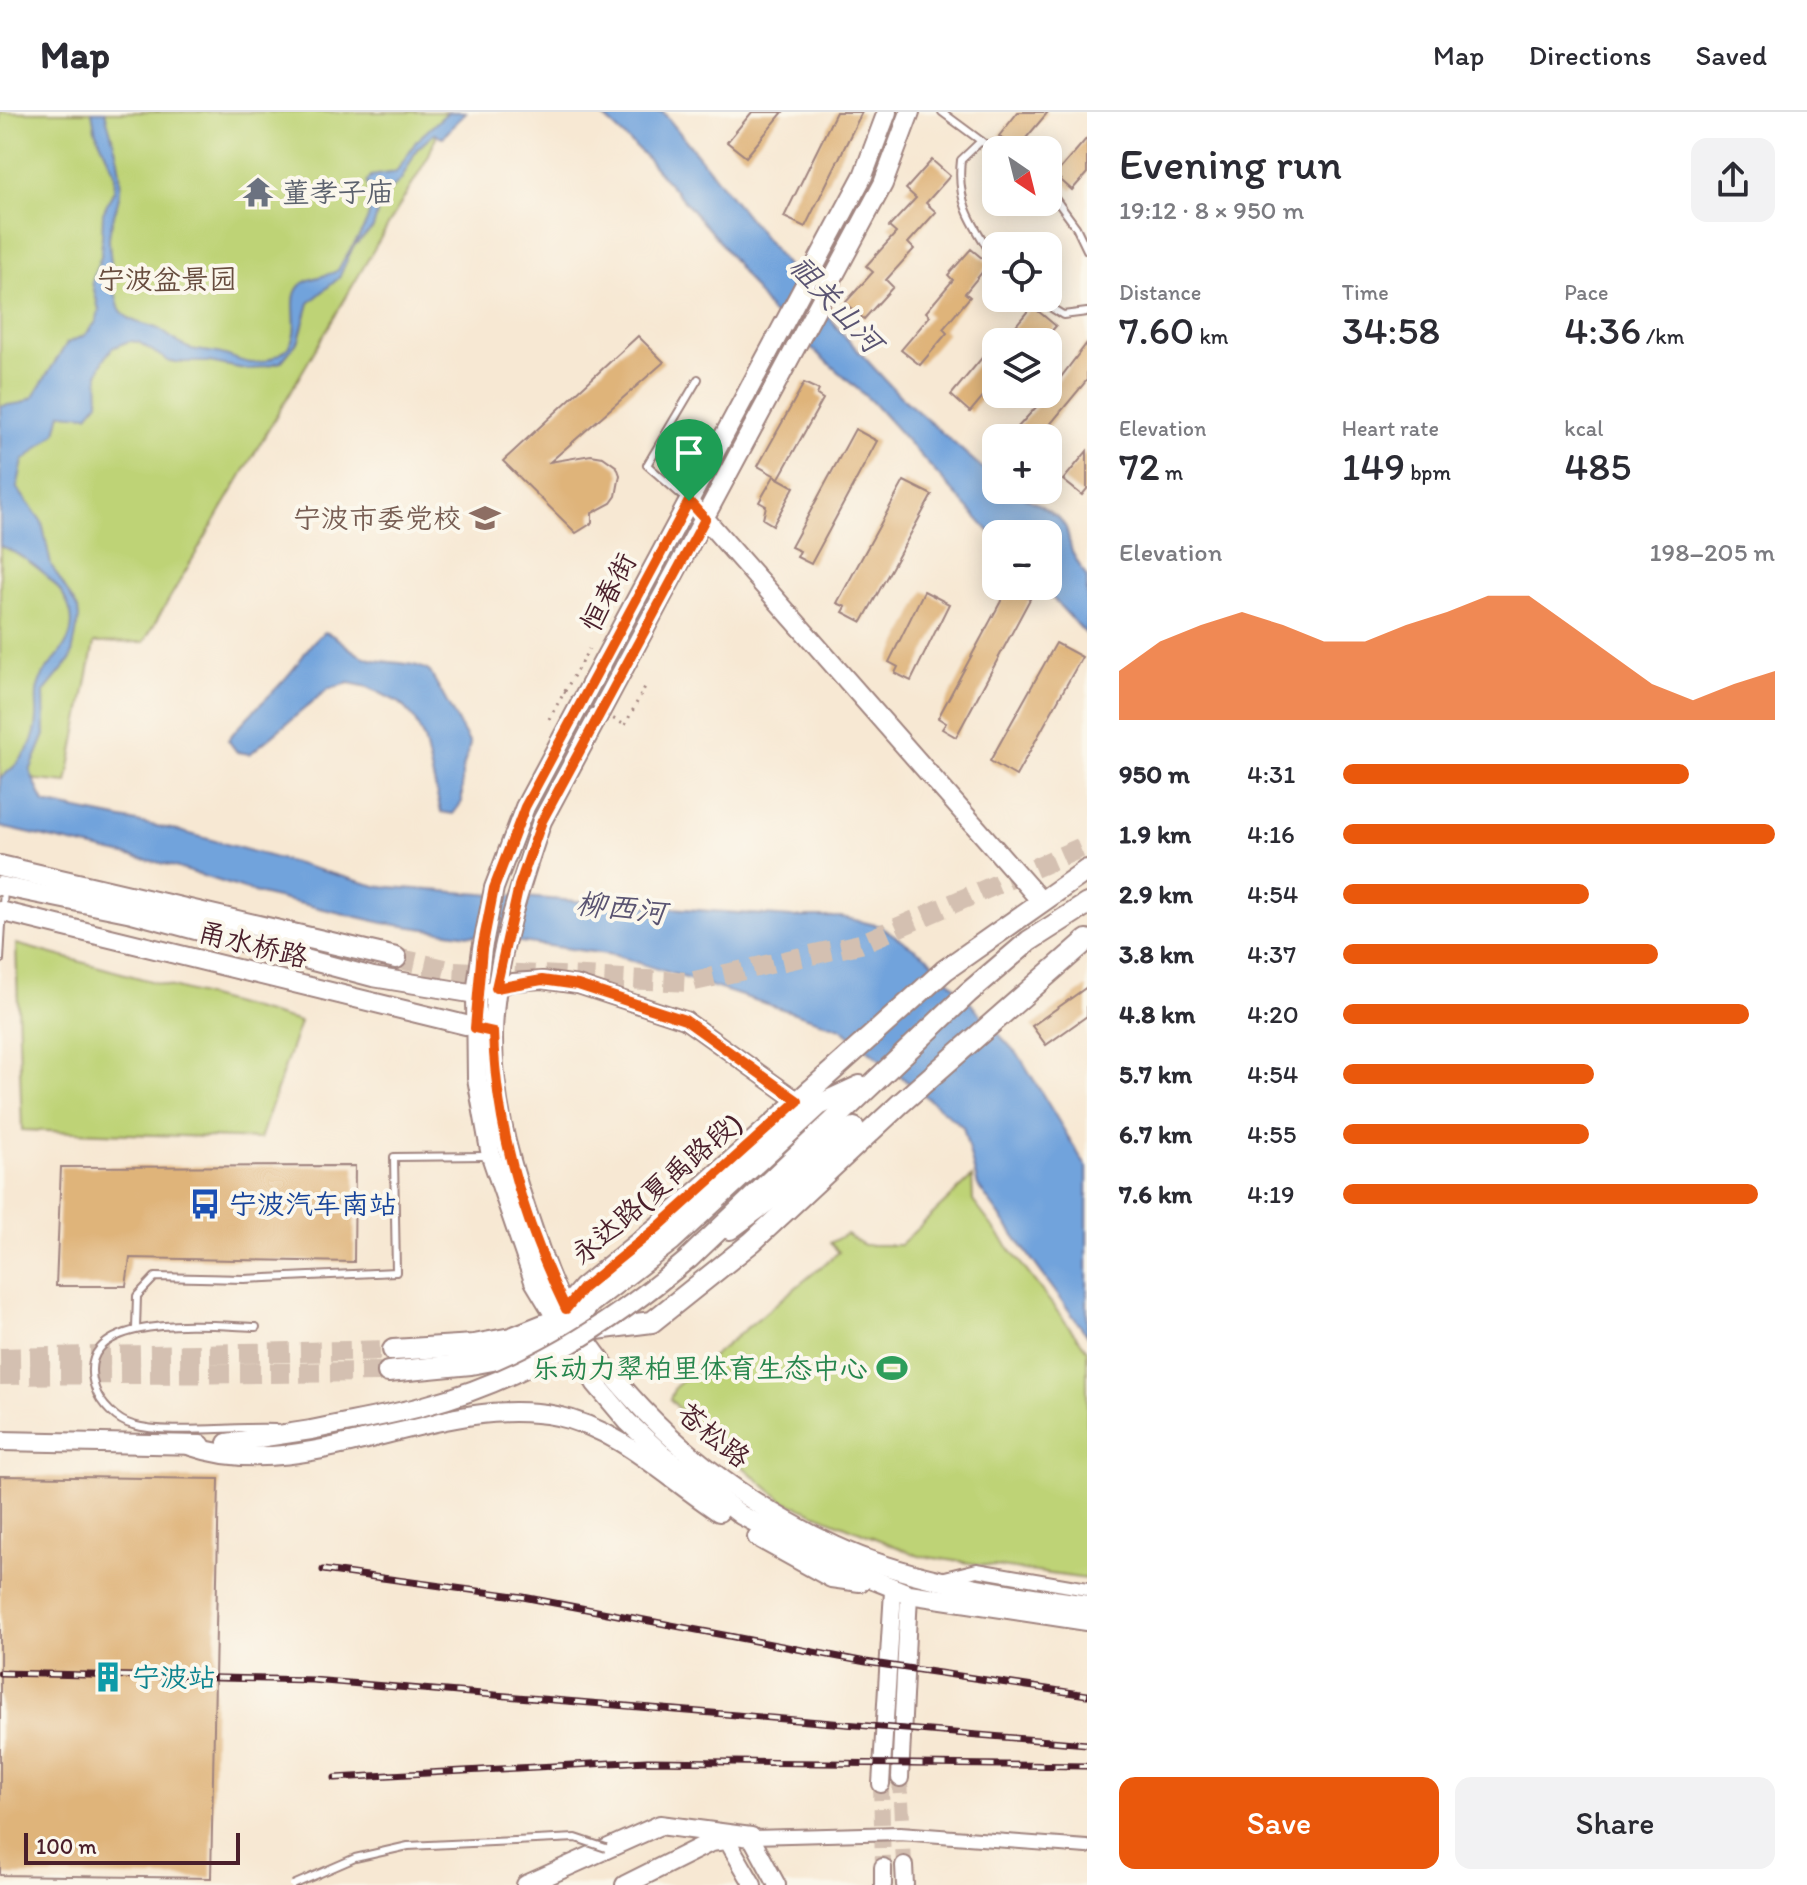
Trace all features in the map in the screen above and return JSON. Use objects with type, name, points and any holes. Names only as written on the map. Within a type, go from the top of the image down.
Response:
[{"type":"main road","name":"恒春街","points":[[482,949],[494,888],[525,807],[863,176],[887,112]]},
{"type":"main road","name":"恒春街","points":[[504,951],[519,886],[542,821],[883,184],[910,112]]},
{"type":"main road","points":[[689,501],[1040,900],[1087,870]]},
{"type":"main road","points":[[0,866],[396,958]]},
{"type":"main road","name":"甬水桥路","points":[[2,887],[132,913],[373,977],[476,994]]},
{"type":"main road","name":"永达路(夏禹路段)","points":[[565,1321],[583,1288],[658,1227],[945,970],[1040,900]]},
{"type":"main road","points":[[688,1259],[968,993],[1029,941],[1087,904]]},
{"type":"main road","name":"甬水桥路","points":[[1,911],[484,1030]]},
{"type":"main road","points":[[0,1441],[191,1446],[256,1441],[424,1407],[483,1387],[551,1358],[602,1327],[797,1179],[895,1100],[1087,931]]},
{"type":"main road","points":[[997,1009],[1087,940]]},
{"type":"main road","name":"苍松路","points":[[482,949],[476,994],[506,1153],[565,1321],[596,1384],[628,1422],[662,1454],[752,1522],[894,1590],[1087,1621]]},
{"type":"main road","name":"苍松路","points":[[504,951],[484,1030],[477,1078],[491,1156],[534,1281],[637,1407],[750,1501],[837,1547],[934,1580],[1087,1605]]},
{"type":"main road","points":[[388,1372],[471,1364],[520,1355],[672,1240],[819,1105],[875,1079]]},
{"type":"main road","name":"永达路(夏禹路段)","points":[[393,1350],[474,1345],[511,1338],[565,1321],[652,1322],[752,1242],[895,1100]]},
{"type":"main road","points":[[191,1446],[217,1455],[276,1453],[324,1448],[486,1413],[519,1411],[559,1417],[629,1446],[779,1551],[831,1578],[894,1590]]},
{"type":"main road","points":[[526,1885],[660,1825],[751,1837]]},
{"type":"main road","points":[[625,1885],[711,1842],[751,1837]]},
{"type":"street","points":[[476,994],[542,980],[578,985],[685,1020],[798,1101]]},
{"type":"street","points":[[934,1580],[977,1570],[1087,1589]]},
{"type":"street","points":[[894,1590],[900,1778]]},
{"type":"street","points":[[881,1784],[894,1590]]},
{"type":"street","points":[[777,1885],[751,1837],[900,1833],[1087,1847]]},
{"type":"street","points":[[727,1840],[753,1885]]},
{"type":"street","points":[[904,1865],[905,1885]]},
{"type":"street","points":[[883,1867],[883,1885]]},
{"type":"lane","points":[[942,112],[981,141],[961,160],[958,187],[966,212],[982,238]]},
{"type":"lane","points":[[1062,208],[1087,250]]},
{"type":"lane","points":[[1058,312],[1063,315],[1087,312]]},
{"type":"lane","points":[[689,501],[647,465],[698,379]]},
{"type":"lane","points":[[0,960],[2,887]]},
{"type":"lane","points":[[136,1329],[137,1296],[155,1277],[244,1279],[396,1272],[394,1157],[491,1156]]},
{"type":"lane","points":[[256,1327],[176,1324],[136,1329],[113,1338],[98,1351],[91,1373],[97,1393],[109,1409],[135,1426],[311,1430]]},
{"type":"lane","points":[[293,1885],[355,1858],[408,1846],[576,1838],[606,1848]]},
{"type":"path","points":[[549,719],[589,649]]},
{"type":"path","points":[[564,692],[625,725],[646,685]]},
{"type":"green space","name":"宁波盆景园","points":[[0,112],[446,112],[428,157],[144,642],[94,643],[67,783],[0,776]]},
{"type":"green space","points":[[16,944],[300,1022],[260,1139],[22,1130]]},
{"type":"green space","name":"乐动力翠柏里体育生态中心","points":[[972,1177],[973,1201],[1087,1350],[1087,1579],[919,1556],[782,1500],[695,1426],[670,1399],[675,1387],[839,1252],[830,1243],[846,1234],[864,1245],[900,1245]]},
{"type":"water","name":"柳西河","points":[[92,112],[105,112],[120,171],[119,196],[109,238],[114,286],[120,309],[130,319],[157,328],[194,350],[259,363],[280,354],[289,346],[295,328],[294,298],[297,290],[311,279],[338,270],[363,229],[370,209],[367,182],[371,176],[396,172],[417,140],[448,112],[466,112],[443,137],[434,134],[417,149],[401,180],[382,197],[373,228],[353,247],[339,278],[309,303],[299,340],[281,362],[249,370],[209,362],[170,362],[138,342],[129,341],[112,348],[103,361],[98,375],[99,402],[88,415],[61,413],[56,433],[23,461],[17,488],[42,522],[51,565],[78,609],[79,618],[71,659],[44,692],[45,735],[30,771],[44,803],[176,830],[376,886],[791,917],[842,917],[880,926],[929,958],[1020,1057],[1087,1168],[1087,1335],[978,1186],[963,1127],[841,1028],[614,955],[383,923],[260,894],[165,864],[0,827],[0,778],[20,760],[30,745],[36,727],[38,687],[44,673],[67,642],[72,620],[68,606],[51,580],[26,559],[0,546],[0,406],[22,403],[33,397],[67,343],[85,335],[96,322],[99,310],[92,282],[101,256],[103,213],[114,190],[115,174],[95,130]]},
{"type":"water","points":[[598,112],[663,112],[839,330],[900,396],[982,468],[982,504],[1038,504],[1061,520],[982,520],[982,524],[872,402],[771,312],[719,241],[644,155]]},
{"type":"water","points":[[1062,522],[1072,552],[1087,578],[1087,635],[1054,600],[1062,600]]},
{"type":"water","points":[[325,632],[362,656],[415,665],[430,672],[470,744],[462,772],[462,802],[453,814],[441,812],[424,739],[413,717],[400,703],[368,687],[349,683],[328,689],[250,754],[237,752],[228,740]]},
{"type":"building","points":[[752,112],[783,112],[746,157],[727,142]]},
{"type":"building","points":[[836,112],[862,112],[805,227],[784,217]]},
{"type":"building","points":[[1018,112],[1048,112],[1028,136],[999,136]]},
{"type":"building","points":[[1087,138],[1087,173],[1072,190],[1062,181],[1062,167]]},
{"type":"building","points":[[932,160],[950,176],[926,203],[936,212],[908,243],[914,249],[886,280],[893,287],[864,319],[845,303],[873,272],[866,266],[896,233],[889,227],[916,198],[906,189]]},
{"type":"building","points":[[971,249],[982,258],[982,272],[965,293],[970,297],[943,329],[947,333],[920,365],[901,350],[930,316],[926,312],[953,280],[948,275]]},
{"type":"building","points":[[1027,312],[1039,312],[1056,326],[1054,328],[1014,328]]},
{"type":"building","points":[[638,336],[664,362],[550,462],[591,455],[603,457],[617,467],[620,475],[616,496],[611,503],[592,513],[592,523],[576,533],[503,461]]},
{"type":"building","points":[[1087,343],[1087,380],[1051,424],[1021,424],[1035,408],[1062,408],[1062,376]]},
{"type":"building","points":[[982,358],[982,398],[970,412],[951,395]]},
{"type":"building","points":[[804,383],[819,390],[817,395],[823,399],[779,478],[758,466]]},
{"type":"building","points":[[855,429],[877,441],[811,564],[797,557],[800,551],[791,547]]},
{"type":"building","points":[[1087,451],[1087,489],[1082,495],[1063,480]]},
{"type":"building","points":[[774,476],[794,487],[773,525],[763,519],[766,506],[759,502]]},
{"type":"building","points":[[904,481],[932,495],[862,622],[843,612],[846,607],[837,603]]},
{"type":"building","points":[[924,591],[949,604],[911,681],[895,673],[898,667],[889,662]]},
{"type":"building","points":[[1002,600],[1029,600],[956,737],[942,729],[946,723],[938,718]]},
{"type":"building","points":[[1056,643],[1082,657],[1016,776],[990,761]]},
{"type":"building","points":[[1087,987],[1087,1016],[1046,1045],[1032,1026]]},
{"type":"building","points":[[355,1166],[354,1262],[130,1258],[126,1286],[56,1286],[61,1167]]},
{"type":"building","name":"宁波站","points":[[0,1476],[219,1479],[211,1878],[0,1875]]},
{"type":"tunnel","points":[[396,958],[454,971],[690,982],[860,944],[1087,845]]},
{"type":"tunnel","points":[[0,1358],[393,1350]]},
{"type":"tunnel","points":[[0,1375],[388,1372]]},
{"type":"tunnel","points":[[900,1778],[904,1865]]},
{"type":"tunnel","points":[[881,1784],[883,1867]]},
{"type":"railway","points":[[323,1570],[523,1597],[866,1662],[1087,1695]]},
{"type":"railway","points":[[0,1673],[312,1680],[1087,1744]]},
{"type":"railway","points":[[335,1778],[647,1761],[1087,1766]]},
{"type":"place","name":"董孝子庙","points":[[258,192]]},
{"type":"place","name":"宁波市委党校","points":[[485,518]]},
{"type":"place","name":"宁波汽车南站","points":[[205,1204]]},
{"type":"place","name":"乐动力翠柏里体育生态中心","points":[[892,1368]]},
{"type":"place","name":"宁波站","points":[[108,1677]]},
{"type":"route","points":[[689,501],[705,519],[542,821],[519,886],[496,988],[513,982],[542,980],[578,985],[685,1020],[798,1101],[658,1227],[583,1288],[566,1309],[550,1277],[506,1153],[494,1083],[493,1032],[475,1028],[482,949],[494,888],[525,807],[689,501]]},
{"type":"water label","name":"祖关山河","points":[[836,304]]}]
